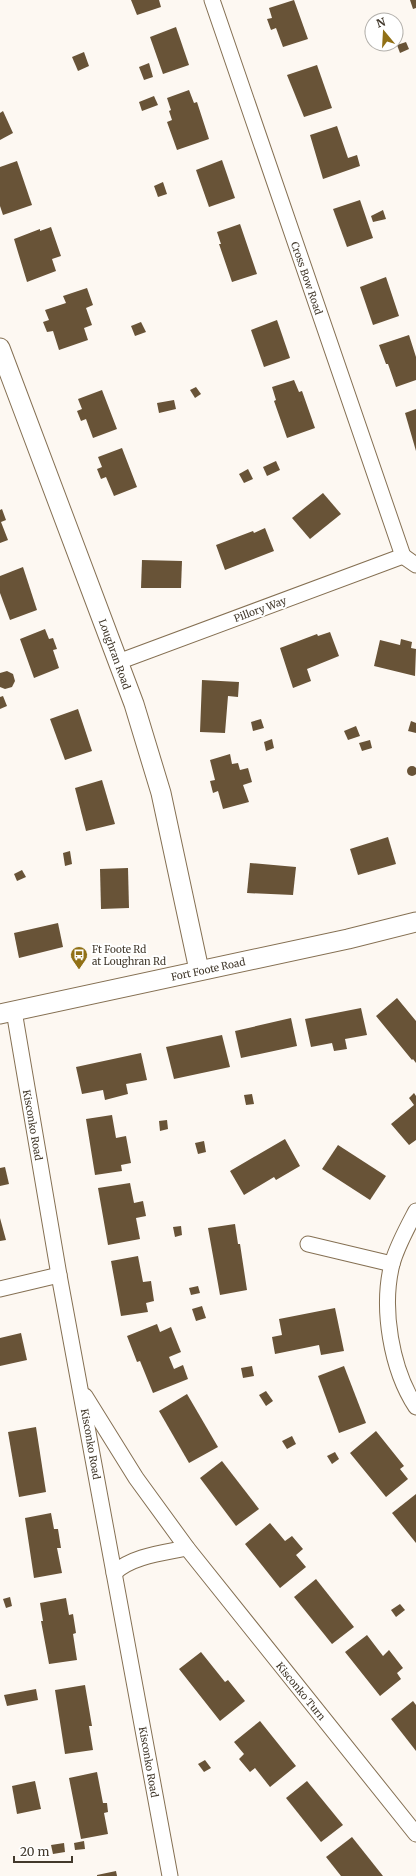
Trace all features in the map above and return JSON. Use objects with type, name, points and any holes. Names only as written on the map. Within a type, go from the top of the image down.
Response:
[{"type":"street","name":"Cross Bow Road","points":[[212,0],[403,556]]},
{"type":"street","name":"Loughran Road","points":[[0,348],[134,704],[161,793],[199,970]]},
{"type":"street","points":[[403,556],[416,565]]},
{"type":"street","name":"Pillory Way","points":[[118,662],[403,556]]},
{"type":"street","name":"Fort Foote Road","points":[[7,1013],[199,970],[348,939],[416,922]]},
{"type":"street","name":"Kisconko Road","points":[[7,1013],[81,1390],[170,1876]]},
{"type":"street","points":[[416,1211],[404,1234],[392,1264],[388,1294],[388,1319],[392,1341],[400,1373],[416,1407]]},
{"type":"street","points":[[308,1244],[392,1264]]},
{"type":"street","points":[[0,1289],[59,1276]]},
{"type":"street","name":"Kisconko Turn","points":[[81,1390],[136,1478],[187,1548],[416,1834]]},
{"type":"street","points":[[114,1573],[122,1566],[136,1560],[187,1548]]},
{"type":"building","points":[[131,0],[159,0],[161,7],[137,15]]},
{"type":"building","points":[[294,0],[308,39],[283,47],[276,28],[271,30],[267,19],[272,18],[269,8]]},
{"type":"building","points":[[410,0],[416,0],[416,8],[413,9]]},
{"type":"building","points":[[176,27],[189,65],[163,74],[150,37]]},
{"type":"building","points":[[406,42],[409,49],[404,51],[404,43]]},
{"type":"building","points":[[84,52],[89,66],[78,71],[72,57]]},
{"type":"building","points":[[149,63],[153,77],[144,80],[139,67]]},
{"type":"building","points":[[317,65],[332,108],[304,117],[287,75]]},
{"type":"building","points":[[189,90],[194,103],[197,102],[209,139],[177,150],[167,122],[172,120],[169,111],[171,110],[167,98]]},
{"type":"building","points":[[154,96],[158,105],[142,111],[139,102]]},
{"type":"building","points":[[3,111],[13,133],[0,140],[0,113]]},
{"type":"building","points":[[337,126],[348,158],[357,155],[360,166],[323,179],[310,135]]},
{"type":"building","points":[[222,160],[235,198],[209,207],[196,170]]},
{"type":"building","points":[[17,161],[32,205],[3,215],[0,206],[0,167]]},
{"type":"building","points":[[163,182],[167,194],[158,197],[154,186]]},
{"type":"building","points":[[360,200],[373,238],[347,247],[333,209]]},
{"type":"building","points":[[383,210],[386,219],[373,222],[371,216]]},
{"type":"building","points":[[240,224],[257,274],[232,282],[219,244],[221,244],[217,232]]},
{"type":"building","points":[[51,227],[61,256],[52,259],[56,271],[27,282],[14,239],[40,229],[40,231]]},
{"type":"building","points":[[386,277],[399,316],[373,325],[360,287]]},
{"type":"building","points":[[87,288],[93,305],[86,308],[92,325],[84,328],[88,340],[59,350],[53,331],[47,332],[43,322],[49,320],[45,310],[66,303],[63,296]]},
{"type":"building","points":[[277,320],[290,358],[264,367],[251,330]]},
{"type":"building","points":[[141,322],[146,332],[135,336],[131,326]]},
{"type":"building","points":[[409,335],[416,357],[416,380],[396,387],[388,364],[386,364],[379,345]]},
{"type":"building","points":[[294,380],[299,392],[302,391],[315,428],[287,438],[274,401],[276,400],[272,387]]},
{"type":"building","points":[[196,387],[201,394],[195,398],[190,390]]},
{"type":"building","points":[[102,390],[117,429],[93,438],[86,419],[81,421],[77,411],[82,409],[78,399]]},
{"type":"building","points":[[174,400],[176,409],[159,413],[157,403]]},
{"type":"building","points":[[416,409],[416,451],[405,413]]},
{"type":"building","points":[[122,448],[137,487],[114,496],[106,477],[101,479],[97,469],[102,467],[98,457]]},
{"type":"building","points":[[276,461],[280,470],[267,476],[263,467]]},
{"type":"building","points":[[248,469],[253,479],[244,483],[239,474]]},
{"type":"building","points":[[323,493],[341,514],[310,539],[292,518]]},
{"type":"building","points":[[2,509],[6,520],[1,522],[8,540],[0,543],[0,510]]},
{"type":"building","points":[[265,528],[274,551],[225,570],[216,545]]},
{"type":"building","points":[[142,560],[182,561],[181,588],[141,588]]},
{"type":"building","points":[[23,567],[37,610],[10,620],[0,593],[0,576]]},
{"type":"building","points":[[45,629],[49,639],[53,638],[57,649],[53,650],[59,668],[34,678],[20,639]]},
{"type":"building","points":[[330,632],[339,656],[307,669],[311,681],[293,688],[280,648],[317,634],[318,636]]},
{"type":"building","points":[[401,639],[412,642],[411,648],[416,649],[415,676],[374,666],[380,640],[400,645]]},
{"type":"building","points":[[7,671],[13,674],[15,681],[12,687],[5,689],[0,687],[0,673]]},
{"type":"building","points":[[202,680],[239,682],[238,697],[228,696],[225,733],[200,732]]},
{"type":"building","points":[[3,696],[7,706],[0,709],[0,697]]},
{"type":"building","points":[[78,709],[92,751],[65,760],[50,719]]},
{"type":"building","points":[[261,719],[264,728],[253,731],[251,722]]},
{"type":"building","points":[[411,721],[416,723],[416,733],[408,731]]},
{"type":"building","points":[[356,726],[360,736],[348,740],[344,731]]},
{"type":"building","points":[[272,739],[274,748],[266,751],[264,742]]},
{"type":"building","points":[[370,740],[372,748],[362,751],[359,743]]},
{"type":"building","points":[[230,754],[232,764],[238,763],[240,770],[248,768],[252,782],[243,785],[249,802],[223,809],[218,791],[213,793],[210,781],[215,780],[210,760]]},
{"type":"building","points":[[410,766],[414,766],[416,767],[416,775],[410,776],[407,773],[407,769]]},
{"type":"building","points":[[102,780],[115,824],[86,831],[75,788]]},
{"type":"building","points":[[388,837],[396,864],[358,875],[350,849]]},
{"type":"building","points":[[70,851],[72,864],[65,866],[63,853]]},
{"type":"building","points":[[250,863],[296,867],[293,895],[247,893]]},
{"type":"building","points":[[128,868],[129,908],[101,909],[100,869]]},
{"type":"building","points":[[22,870],[26,877],[17,881],[14,874]]},
{"type":"building","points":[[58,923],[63,947],[19,958],[14,933]]},
{"type":"building","points":[[397,998],[416,1021],[416,1063],[376,1016]]},
{"type":"building","points":[[361,1008],[367,1035],[345,1039],[347,1049],[334,1051],[332,1043],[311,1047],[305,1019]]},
{"type":"building","points":[[291,1018],[297,1046],[241,1058],[235,1031]]},
{"type":"building","points":[[222,1035],[230,1067],[174,1079],[166,1047]]},
{"type":"building","points":[[141,1053],[147,1080],[126,1084],[128,1094],[105,1100],[103,1090],[82,1094],[76,1067]]},
{"type":"building","points":[[414,1093],[416,1096],[416,1140],[409,1145],[391,1124],[414,1105],[409,1098]]},
{"type":"building","points":[[252,1094],[254,1104],[246,1105],[244,1095]]},
{"type":"building","points":[[112,1115],[116,1138],[126,1136],[131,1163],[121,1165],[122,1171],[95,1175],[86,1119]]},
{"type":"building","points":[[167,1120],[168,1129],[160,1131],[159,1121]]},
{"type":"building","points":[[285,1139],[300,1166],[276,1180],[274,1177],[244,1195],[230,1171]]},
{"type":"building","points":[[204,1141],[206,1152],[198,1154],[195,1143]]},
{"type":"building","points":[[338,1145],[386,1176],[370,1200],[322,1169]]},
{"type":"building","points":[[5,1167],[9,1184],[0,1186],[0,1168]]},
{"type":"building","points":[[130,1183],[134,1203],[143,1201],[146,1216],[136,1218],[140,1239],[108,1245],[98,1188]]},
{"type":"building","points":[[0,1218],[6,1240],[0,1241]]},
{"type":"building","points":[[235,1224],[238,1244],[240,1244],[247,1290],[220,1295],[208,1228]]},
{"type":"building","points":[[181,1226],[182,1235],[175,1237],[173,1227]]},
{"type":"building","points":[[138,1256],[143,1282],[151,1281],[154,1301],[146,1303],[148,1312],[121,1316],[111,1261]]},
{"type":"building","points":[[198,1286],[200,1293],[191,1295],[189,1288]]},
{"type":"building","points":[[202,1306],[206,1318],[196,1321],[192,1309]]},
{"type":"building","points":[[335,1308],[344,1351],[321,1355],[319,1345],[275,1354],[272,1337],[282,1335],[279,1319]]},
{"type":"building","points":[[157,1324],[160,1332],[171,1327],[181,1352],[169,1357],[174,1369],[183,1365],[188,1379],[153,1393],[140,1361],[137,1362],[127,1336]]},
{"type":"building","points":[[21,1333],[27,1360],[0,1366],[0,1338]]},
{"type":"building","points":[[252,1366],[254,1376],[243,1378],[241,1368]]},
{"type":"building","points":[[344,1366],[366,1423],[339,1433],[318,1376]]},
{"type":"building","points":[[266,1391],[273,1401],[266,1406],[259,1395]]},
{"type":"building","points":[[187,1394],[218,1447],[189,1463],[159,1411]]},
{"type":"building","points":[[36,1427],[46,1492],[19,1497],[8,1432]]},
{"type":"building","points":[[376,1431],[404,1466],[400,1469],[408,1479],[386,1497],[350,1453]]},
{"type":"building","points":[[292,1436],[296,1444],[287,1449],[282,1441]]},
{"type":"building","points":[[335,1452],[339,1459],[332,1464],[327,1456]]},
{"type":"building","points":[[222,1461],[259,1509],[236,1526],[200,1478]]},
{"type":"building","points":[[416,1494],[416,1543],[392,1513]]},
{"type":"building","points":[[51,1513],[54,1529],[58,1529],[61,1548],[57,1548],[62,1573],[34,1578],[25,1518]]},
{"type":"building","points":[[270,1523],[285,1541],[292,1536],[303,1549],[296,1555],[306,1567],[280,1588],[245,1544]]},
{"type":"building","points":[[316,1579],[354,1627],[332,1644],[294,1597]]},
{"type":"building","points":[[10,1597],[12,1606],[6,1608],[3,1599]]},
{"type":"building","points":[[66,1598],[69,1615],[73,1614],[76,1633],[73,1634],[77,1660],[49,1664],[41,1621],[43,1621],[40,1603]]},
{"type":"building","points":[[400,1604],[405,1610],[396,1617],[391,1610]]},
{"type":"building","points":[[367,1635],[383,1656],[389,1650],[403,1668],[397,1673],[401,1679],[380,1696],[345,1652]]},
{"type":"building","points":[[201,1652],[225,1682],[228,1680],[245,1701],[220,1721],[179,1669]]},
{"type":"building","points":[[85,1685],[92,1726],[89,1726],[93,1750],[65,1754],[55,1690]]},
{"type":"building","points":[[36,1689],[38,1700],[7,1706],[4,1695]]},
{"type":"building","points":[[413,1701],[416,1705],[416,1751],[391,1719]]},
{"type":"building","points":[[260,1721],[296,1766],[270,1787],[255,1768],[250,1772],[239,1759],[244,1754],[234,1742]]},
{"type":"building","points":[[205,1760],[211,1768],[204,1772],[198,1764]]},
{"type":"building","points":[[97,1772],[103,1803],[107,1803],[108,1812],[104,1813],[108,1834],[81,1839],[69,1778]]},
{"type":"building","points":[[35,1781],[41,1809],[17,1814],[12,1786]]},
{"type":"building","points":[[307,1781],[343,1825],[321,1842],[286,1798]]},
{"type":"building","points":[[352,1837],[383,1876],[341,1876],[326,1857]]},
{"type":"building","points":[[84,1841],[85,1849],[75,1850],[74,1843]]},
{"type":"building","points":[[64,1843],[65,1852],[53,1854],[51,1845]]},
{"type":"building","points":[[116,1871],[117,1876],[97,1876],[97,1875]]},
{"type":"place","name":"Ft Foote Rd at Loughran Rd","points":[[79,970]]}]
